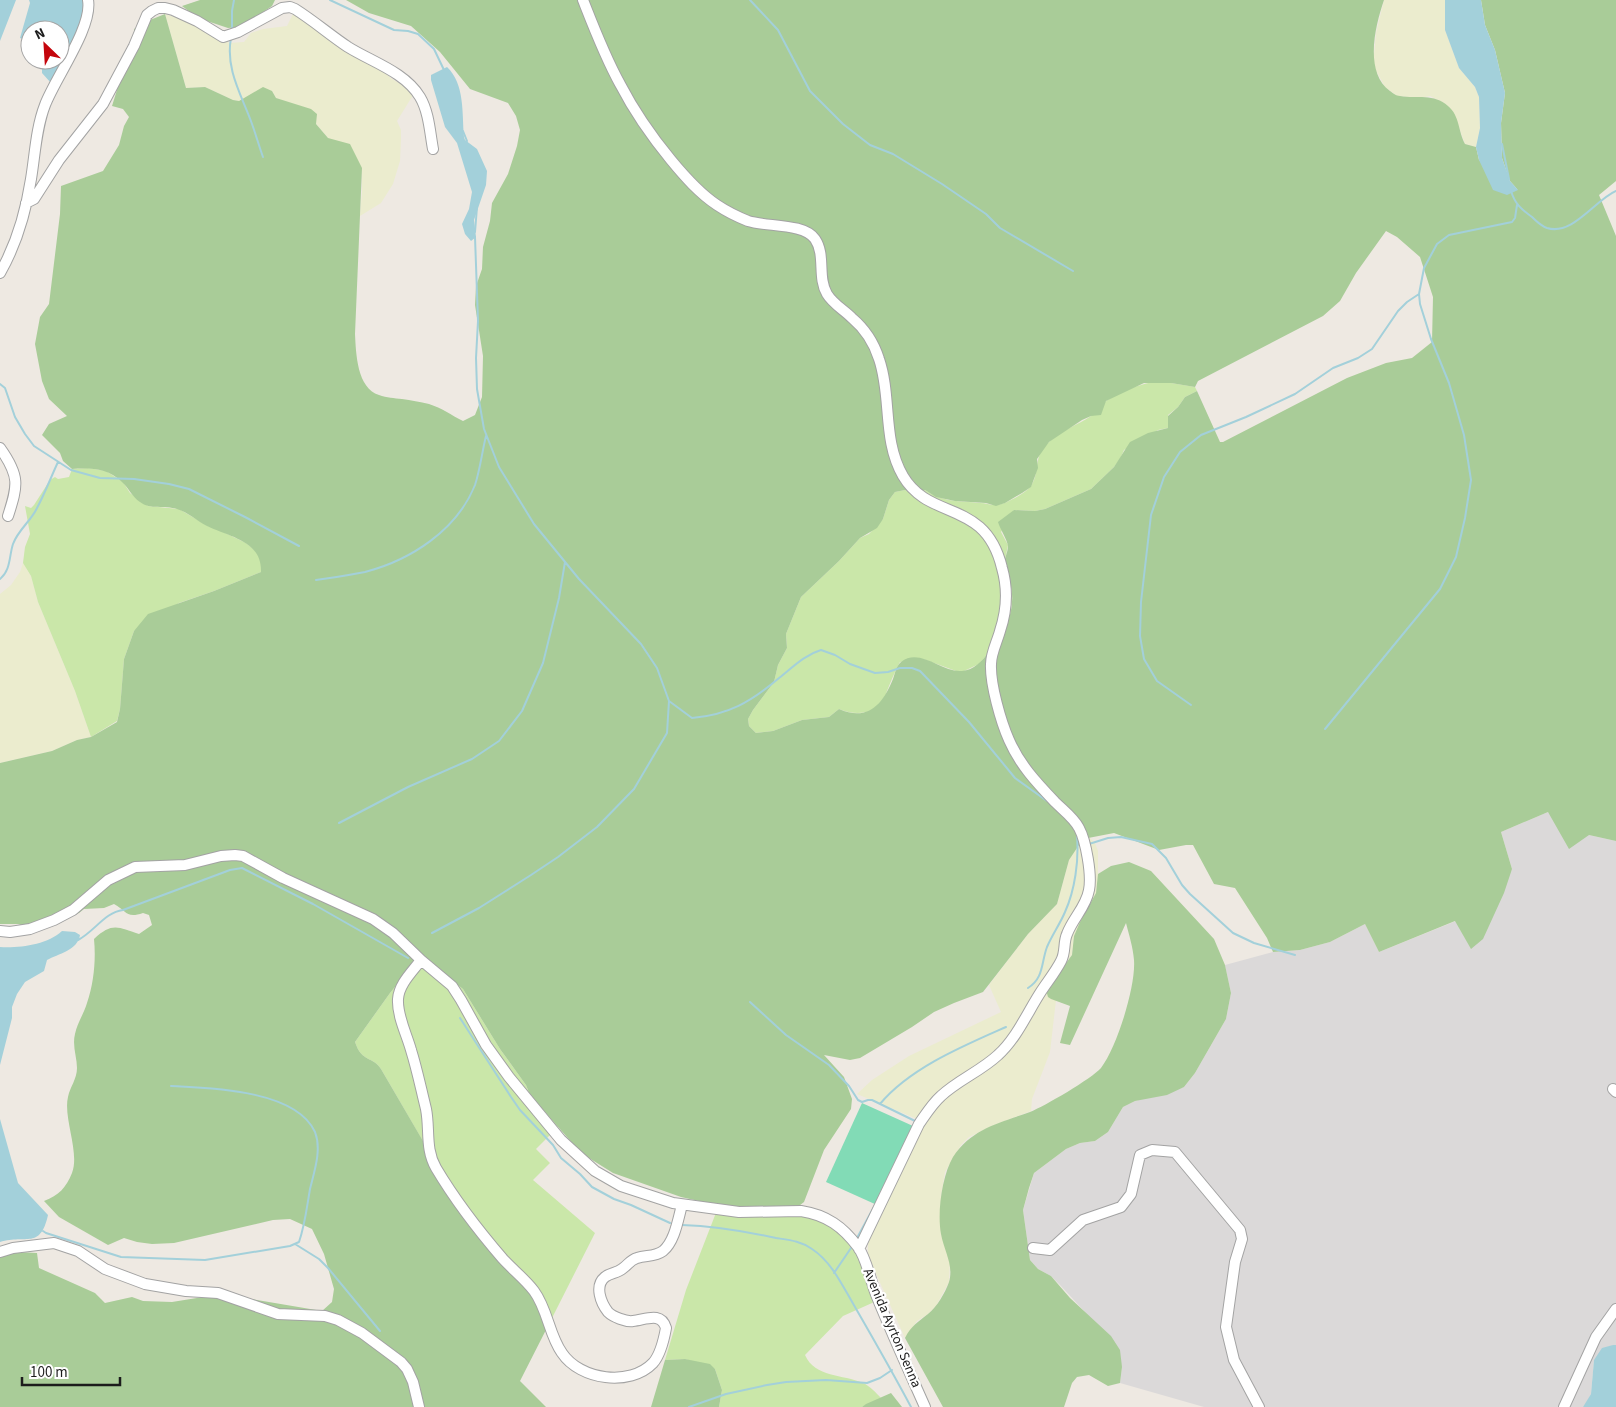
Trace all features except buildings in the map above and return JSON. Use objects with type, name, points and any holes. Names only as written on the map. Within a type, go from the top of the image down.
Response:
[{"type":"street","points":[[0,273],[9,254],[26,203],[42,114],[51,91],[82,31],[88,15],[88,0]]},
{"type":"street","points":[[0,931],[25,930],[54,920],[73,910],[108,880],[135,867],[185,865],[221,856],[243,856],[275,874],[373,919],[393,932],[420,960],[452,986],[486,1045],[509,1077],[541,1118],[580,1159],[595,1171],[621,1186],[641,1194],[682,1205],[739,1212],[802,1211],[812,1213],[828,1218],[835,1223],[859,1249],[919,1124],[941,1096],[990,1062],[1004,1049],[1062,960],[1068,931],[1083,908],[1089,893],[1090,875],[1084,841],[1077,824],[1024,768],[1001,720],[990,668],[992,654],[1000,633],[1006,607],[1005,582],[996,549],[978,524],[968,517],[922,496],[905,480],[898,467],[893,450],[880,359],[867,334],[851,316],[832,301],[826,292],[823,284],[818,246],[815,240],[807,232],[800,229],[747,221],[717,205],[687,178],[661,148],[620,86],[583,0]]},
{"type":"street","points":[[26,203],[34,199],[59,160],[103,104],[134,46],[147,15],[158,8],[165,8],[186,16],[223,37],[238,32],[282,8],[295,9],[348,47],[388,69],[408,83],[421,98],[425,107],[433,150]]},
{"type":"street","points":[[0,448],[16,480],[17,487],[8,516]]},
{"type":"street","points":[[420,960],[406,980],[398,1000],[425,1108],[428,1146],[432,1160],[456,1199],[480,1232],[533,1290],[541,1303],[560,1352],[578,1368],[597,1376],[622,1377],[648,1367],[657,1357],[666,1328],[663,1322],[658,1318],[652,1317],[631,1322],[613,1316],[602,1302],[599,1286],[606,1276],[621,1270],[632,1260],[639,1257],[652,1256],[664,1250],[672,1238],[682,1205]]},
{"type":"street","points":[[1033,1248],[1050,1250],[1083,1220],[1121,1207],[1131,1194],[1140,1156],[1152,1150],[1175,1152],[1240,1230],[1242,1239],[1235,1262],[1226,1327],[1234,1360],[1259,1407]]},
{"type":"street","points":[[0,1252],[13,1248],[54,1242],[78,1251],[105,1269],[145,1284],[186,1291],[218,1293],[278,1314],[325,1316],[338,1320],[362,1333],[407,1368],[413,1382],[419,1407]]},
{"type":"street","name":"Avenida Ayrton Senna","points":[[859,1249],[877,1296],[925,1407]]},
{"type":"street","points":[[1564,1407],[1596,1337],[1616,1309]]},
{"type":"shaded area","points":[[1548,812],[1589,835],[1616,841],[1616,1345],[1613,1345],[1594,1360],[1591,1394],[1586,1404],[1583,1407],[1204,1407],[1120,1383],[1122,1367],[1085,1312],[1051,1276],[1038,1269],[1030,1260],[1023,1210],[1034,1173],[1066,1149],[1080,1143],[1095,1141],[1108,1132],[1123,1107],[1135,1101],[1184,1087],[1195,1073],[1226,1019],[1231,993],[1225,965],[1273,952],[1300,950],[1330,942],[1365,924],[1379,952],[1456,921],[1471,948],[1512,869],[1501,832]]},
{"type":"green space","points":[[200,0],[275,0],[272,6],[256,17],[238,27],[228,28],[198,18],[182,6]]},
{"type":"green space","points":[[346,0],[1384,0],[1377,23],[1374,48],[1374,61],[1382,83],[1397,96],[1425,97],[1443,102],[1455,114],[1465,144],[1476,147],[1479,160],[1518,190],[1510,181],[1502,158],[1501,123],[1505,93],[1495,50],[1485,25],[1481,0],[1616,0],[1616,181],[1599,195],[1616,236],[1616,841],[1589,835],[1569,849],[1548,812],[1501,832],[1512,869],[1504,893],[1483,939],[1471,949],[1455,921],[1379,952],[1365,924],[1330,942],[1300,950],[1273,952],[1267,938],[1235,888],[1214,884],[1193,845],[1159,850],[1114,833],[1083,839],[1069,860],[1057,904],[1028,934],[983,992],[934,1012],[860,1058],[850,1060],[824,1055],[844,1077],[852,1099],[851,1109],[824,1150],[804,1202],[795,1209],[735,1209],[681,1197],[613,1173],[581,1153],[530,1095],[526,1085],[500,1049],[463,989],[428,962],[412,966],[355,1042],[361,1053],[375,1062],[381,1069],[457,1202],[545,1302],[550,1312],[551,1320],[520,1381],[546,1407],[0,1407],[0,1256],[17,1252],[37,1253],[39,1268],[95,1293],[105,1303],[132,1297],[143,1301],[172,1302],[203,1297],[239,1297],[322,1311],[332,1302],[334,1289],[324,1254],[312,1229],[290,1219],[273,1220],[174,1243],[152,1244],[124,1238],[108,1245],[59,1217],[44,1201],[54,1196],[64,1187],[74,1165],[67,1105],[69,1093],[77,1072],[75,1034],[87,1003],[93,979],[95,963],[94,939],[111,928],[120,928],[139,934],[152,925],[149,915],[143,913],[130,915],[114,904],[104,908],[84,909],[79,913],[37,930],[18,924],[0,924],[0,763],[52,751],[77,740],[91,737],[117,722],[120,709],[124,659],[134,631],[148,614],[261,572],[260,562],[256,553],[243,542],[207,526],[181,510],[153,507],[144,504],[135,498],[117,477],[105,471],[72,469],[63,461],[60,453],[42,435],[49,424],[67,416],[49,399],[42,381],[35,344],[40,317],[49,304],[60,214],[61,186],[103,171],[119,145],[124,126],[129,117],[123,109],[112,106],[134,35],[134,29],[145,22],[165,14],[186,88],[205,87],[239,101],[263,87],[272,91],[276,98],[311,109],[317,114],[316,124],[328,138],[350,144],[362,168],[355,334],[357,360],[362,378],[372,391],[382,396],[429,404],[463,421],[475,415],[482,397],[483,356],[475,305],[476,286],[482,269],[483,247],[490,221],[492,203],[508,174],[520,130],[516,116],[508,103],[470,89],[440,52],[411,26],[369,13]],"holes":[[[1386,231],[1397,237],[1420,257],[1433,297],[1432,342],[1412,358],[1386,363],[1347,378],[1223,442],[1220,442],[1197,391],[1185,397],[1168,416],[1168,428],[1148,433],[1130,442],[1114,467],[1091,489],[1045,509],[1035,511],[1014,510],[998,522],[1008,546],[1004,565],[1011,586],[1012,604],[1008,622],[1000,638],[977,664],[970,669],[954,671],[916,657],[908,658],[898,666],[889,688],[879,703],[866,712],[858,713],[839,709],[829,717],[802,720],[773,731],[756,733],[749,726],[748,719],[753,710],[774,682],[778,665],[787,648],[786,634],[801,597],[860,538],[877,528],[883,519],[889,500],[895,492],[905,490],[914,493],[925,490],[936,497],[955,501],[986,503],[996,506],[1005,503],[1031,487],[1038,468],[1037,459],[1049,442],[1082,420],[1091,416],[1101,415],[1106,401],[1144,383],[1171,383],[1195,387],[1198,381],[1323,316],[1340,301],[1356,273]]]},
{"type":"green space","points":[[1384,0],[1445,0],[1445,30],[1459,68],[1475,87],[1479,97],[1480,128],[1476,147],[1465,144],[1454,114],[1444,103],[1430,96],[1419,98],[1397,96],[1385,87],[1374,67],[1376,33]]},
{"type":"green space","points":[[295,10],[392,79],[415,92],[397,121],[401,130],[400,161],[393,184],[381,203],[360,216],[362,168],[328,138],[316,124],[286,102],[276,98],[272,91],[239,101],[205,87],[186,88],[165,14],[209,27],[229,43],[244,42],[251,33],[263,29],[287,26]]},
{"type":"green space","points":[[1154,382],[1195,387],[1197,391],[1185,397],[1178,407],[1168,415],[1168,428],[1158,430],[1124,450],[1114,467],[1091,489],[1045,509],[1035,511],[1014,510],[1001,532],[1008,545],[1004,565],[1011,589],[1010,617],[1003,634],[979,664],[964,671],[956,671],[923,659],[900,662],[885,698],[881,704],[870,711],[852,713],[839,709],[829,717],[802,720],[773,731],[756,733],[749,726],[748,719],[753,710],[774,682],[778,665],[787,648],[786,634],[801,597],[860,538],[869,534],[883,519],[889,500],[895,492],[905,490],[914,493],[925,490],[944,499],[993,505],[1009,501],[1031,486],[1036,474],[1040,453],[1054,438],[1091,416],[1115,395]]},
{"type":"green space","points":[[88,468],[106,471],[123,482],[130,493],[148,506],[179,509],[208,526],[246,543],[257,552],[261,562],[261,572],[179,603],[134,631],[124,659],[120,709],[117,721],[91,737],[75,691],[38,602],[31,576],[23,563],[25,547],[30,534],[25,506],[31,508],[34,505],[50,480],[55,477],[58,479],[69,477],[72,469]]},
{"type":"green space","points":[[23,563],[31,576],[38,602],[75,691],[91,737],[77,740],[52,751],[0,763],[0,594],[11,585],[20,572]]},
{"type":"green space","points":[[1089,837],[1095,843],[1098,851],[1096,893],[1074,936],[1072,955],[1065,963],[1051,999],[1056,1000],[1050,1052],[1032,1099],[1031,1111],[969,1137],[961,1145],[945,1172],[941,1196],[941,1233],[950,1261],[949,1282],[936,1306],[917,1321],[905,1338],[868,1254],[868,1244],[874,1221],[922,1121],[857,1094],[872,1080],[909,1056],[1001,1012],[989,985],[1028,934],[1057,904],[1069,860],[1083,839]]},
{"type":"green space","points":[[1129,862],[1151,871],[1214,939],[1225,965],[1231,993],[1226,1019],[1195,1073],[1184,1087],[1167,1095],[1135,1101],[1123,1107],[1108,1132],[1095,1141],[1080,1143],[1066,1149],[1034,1173],[1029,1188],[1023,1210],[1030,1260],[1038,1269],[1051,1276],[1070,1298],[1111,1336],[1120,1350],[1122,1367],[1120,1383],[1108,1386],[1089,1375],[1077,1377],[1072,1383],[1064,1407],[943,1407],[905,1338],[912,1327],[935,1308],[949,1282],[950,1270],[942,1240],[940,1215],[941,1194],[949,1165],[953,1157],[969,1139],[997,1123],[1030,1112],[1056,1098],[1096,1073],[1107,1058],[1119,1031],[1129,1000],[1134,971],[1132,946],[1126,923],[1070,1045],[1060,1043],[1070,1006],[1048,997],[1046,990],[1072,955],[1074,936],[1096,893],[1098,874],[1111,866]]},
{"type":"green space","points":[[425,960],[463,989],[500,1049],[526,1085],[530,1095],[558,1127],[536,1149],[550,1163],[533,1180],[595,1233],[551,1320],[467,1217],[381,1069],[375,1062],[361,1053],[355,1042],[412,966]]},
{"type":"green space","points":[[862,1103],[913,1126],[877,1205],[826,1182]]},
{"type":"green space","points":[[719,1205],[795,1209],[799,1206],[846,1230],[881,1299],[843,1316],[805,1355],[815,1368],[822,1372],[863,1383],[881,1398],[862,1407],[719,1407],[722,1390],[715,1369],[685,1359],[665,1360],[686,1290]]},
{"type":"green space","points":[[685,1359],[710,1364],[715,1369],[722,1390],[719,1407],[651,1407],[665,1360]]},
{"type":"green space","points":[[891,1393],[902,1407],[862,1407],[866,1404]]},
{"type":"water","points":[[0,0],[16,0],[0,41]]},
{"type":"water","points":[[29,0],[84,0],[84,16],[70,49],[70,20],[25,20],[30,3]]},
{"type":"water","points":[[1445,0],[1481,0],[1485,25],[1495,50],[1505,93],[1501,123],[1502,158],[1510,181],[1518,190],[1507,195],[1493,190],[1479,160],[1476,147],[1480,128],[1479,97],[1475,87],[1459,68],[1445,30]]},
{"type":"water","points":[[447,67],[453,74],[460,90],[465,140],[477,149],[487,171],[486,185],[474,220],[476,237],[471,241],[465,234],[462,224],[469,209],[472,192],[457,143],[445,127],[431,80],[431,75]]},
{"type":"water","points":[[42,70],[58,70],[51,83],[42,73]]},
{"type":"water","points":[[62,931],[75,932],[80,935],[72,948],[47,960],[44,971],[25,982],[17,994],[12,1007],[12,1018],[0,1065],[0,947],[33,945],[49,940]]},
{"type":"water","points":[[0,1119],[18,1183],[48,1215],[41,1233],[31,1239],[0,1242]]},
{"type":"water","points":[[1616,1345],[1616,1407],[1583,1407],[1591,1394],[1594,1360],[1602,1348]]},
{"type":"waterway","points":[[232,31],[234,0]]},
{"type":"waterway","points":[[330,0],[394,30],[418,34],[434,49],[444,70]]},
{"type":"waterway","points":[[750,0],[778,30],[810,91],[843,124],[870,145],[893,154],[942,184],[986,214],[1000,228],[1073,271]]},
{"type":"waterway","points":[[231,38],[230,61],[232,71],[263,157]]},
{"type":"waterway","points":[[463,131],[467,141]]},
{"type":"waterway","points":[[1502,144],[1509,179]]},
{"type":"waterway","points":[[1511,191],[1519,206],[1539,223],[1547,228],[1557,229],[1575,222],[1616,191]]},
{"type":"waterway","points":[[1325,729],[1440,589],[1456,557],[1465,518],[1471,480],[1464,435],[1449,383],[1431,339],[1420,304],[1419,294],[1424,268],[1437,244],[1449,235],[1512,222],[1515,218],[1517,205]]},
{"type":"waterway","points":[[475,232],[477,207]]},
{"type":"waterway","points":[[432,933],[479,908],[531,875],[597,827],[634,789],[667,733],[669,701],[657,668],[641,644],[579,579],[534,524],[499,467],[484,429],[477,389],[478,321],[475,237]]},
{"type":"waterway","points":[[1191,705],[1157,681],[1144,659],[1140,636],[1141,602],[1151,515],[1164,477],[1180,452],[1201,435],[1295,394],[1333,368],[1358,358],[1372,349],[1398,311],[1419,294]]},
{"type":"waterway","points":[[0,384],[5,388],[15,417],[34,446],[71,470],[100,478],[134,479],[189,489],[299,546]]},
{"type":"waterway","points":[[316,580],[365,572],[382,567],[399,560],[431,541],[457,516],[467,501],[475,485],[486,436]]},
{"type":"waterway","points":[[0,579],[8,567],[15,539],[43,497],[58,462]]},
{"type":"waterway","points":[[339,823],[408,787],[472,759],[499,741],[522,711],[543,663],[559,598],[565,562]]},
{"type":"waterway","points":[[669,701],[692,718],[717,714],[738,706],[759,694],[804,658],[821,650],[835,655],[850,664],[875,673],[888,672],[900,668],[912,668],[920,671],[969,722],[1015,778],[1047,801]]},
{"type":"waterway","points":[[1028,988],[1037,980],[1047,947],[1063,916],[1071,894],[1076,875],[1077,836]]},
{"type":"waterway","points":[[1089,844],[1108,838],[1121,837],[1152,844],[1166,858],[1182,885],[1190,894],[1233,933],[1254,943],[1295,955]]},
{"type":"waterway","points":[[78,940],[111,914],[230,870],[242,868],[313,904],[408,958]]},
{"type":"waterway","points":[[750,1002],[786,1035],[829,1065],[849,1086],[858,1100],[862,1102],[872,1100],[915,1121]]},
{"type":"waterway","points":[[460,1018],[520,1110],[553,1145],[561,1158],[592,1187],[614,1199],[670,1223]]},
{"type":"waterway","points":[[880,1104],[906,1079],[938,1059],[1006,1027]]},
{"type":"waterway","points":[[43,1231],[121,1257],[205,1260],[290,1246],[299,1242],[318,1153],[315,1132],[305,1118],[290,1107],[251,1094],[229,1090],[171,1086]]},
{"type":"waterway","points":[[857,1238],[875,1205]]},
{"type":"waterway","points":[[682,1225],[729,1229],[790,1240],[804,1244],[819,1254],[841,1283],[911,1407]]},
{"type":"waterway","points":[[295,1244],[319,1259],[328,1268],[380,1331]]},
{"type":"waterway","points":[[834,1273],[851,1248]]},
{"type":"waterway","points":[[689,1407],[726,1394],[786,1382],[826,1380],[867,1383],[880,1378],[892,1370]]}]
